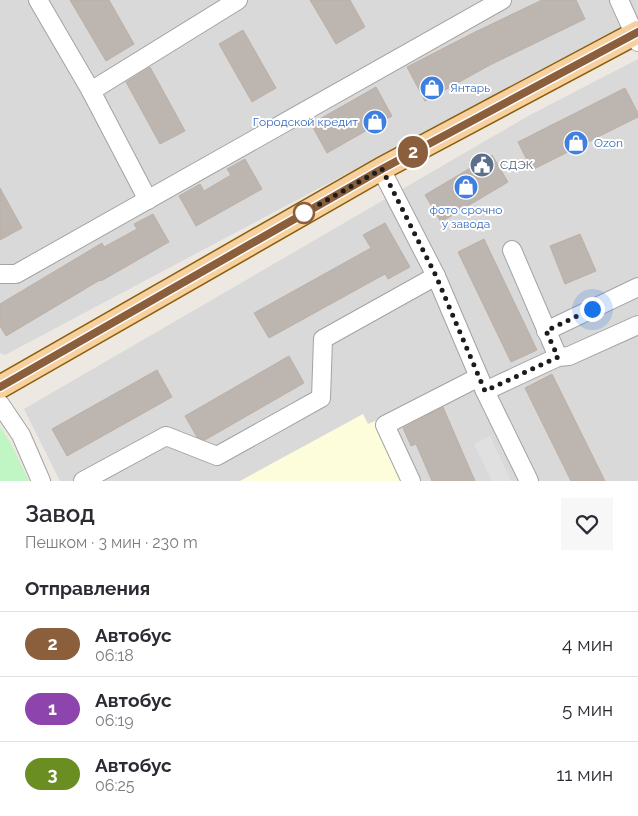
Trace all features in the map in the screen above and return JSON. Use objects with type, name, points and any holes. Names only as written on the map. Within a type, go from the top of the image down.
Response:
[{"type":"main road","points":[[0,386],[382,169],[637,36]]},
{"type":"street","points":[[38,0],[91,91],[148,200]]},
{"type":"street","points":[[91,91],[238,0]]},
{"type":"street","points":[[0,274],[16,274],[502,0]]},
{"type":"street","points":[[619,0],[637,36]]},
{"type":"street","points":[[382,169],[436,276],[482,384],[529,481]]},
{"type":"street","points":[[512,250],[546,331],[563,357]]},
{"type":"street","points":[[83,481],[166,436],[217,456],[321,398],[323,339],[436,276]]},
{"type":"street","points":[[546,331],[638,287]]},
{"type":"street","points":[[411,481],[385,425],[482,384],[563,357],[638,325]]},
{"type":"street","points":[[0,404],[21,434],[41,481]]},
{"type":"shaded area","points":[[0,0],[638,0],[638,19],[5,355],[0,353]]},
{"type":"shaded area","points":[[638,59],[638,481],[60,481],[24,409],[530,115]]},
{"type":"shaded area","points":[[363,414],[368,424],[378,420],[403,481],[240,481]]},
{"type":"shaded area","points":[[490,436],[511,481],[492,481],[474,444]]},
{"type":"green space","points":[[0,427],[10,442],[29,481],[0,481]]},
{"type":"building","points":[[70,0],[109,0],[134,44],[106,61]]},
{"type":"building","points":[[310,0],[350,0],[365,27],[336,44]]},
{"type":"building","points":[[542,0],[576,0],[585,19],[490,65],[425,101],[407,67]]},
{"type":"building","points":[[243,30],[276,88],[252,102],[219,44]]},
{"type":"building","points":[[150,67],[185,131],[160,144],[126,82]]},
{"type":"building","points":[[376,87],[392,116],[327,153],[311,124]]},
{"type":"building","points":[[625,88],[638,113],[638,117],[532,170],[518,142]]},
{"type":"building","points":[[492,155],[508,182],[441,222],[425,195]]},
{"type":"building","points":[[245,159],[262,189],[196,226],[179,196],[200,184],[204,191],[231,175],[227,169]]},
{"type":"building","points":[[0,188],[22,228],[0,240]]},
{"type":"building","points":[[153,214],[169,242],[100,280],[6,336],[0,326],[0,304],[102,243],[104,247],[137,229],[134,224]]},
{"type":"building","points":[[385,223],[410,267],[388,279],[385,274],[269,338],[254,313],[371,248],[363,235]]},
{"type":"building","points":[[580,234],[596,271],[565,284],[550,246]]},
{"type":"building","points":[[484,239],[537,350],[511,362],[458,252]]},
{"type":"building","points":[[289,356],[304,383],[205,440],[197,437],[185,416]]},
{"type":"building","points":[[157,370],[172,397],[67,456],[52,429]]},
{"type":"building","points":[[552,374],[605,481],[571,481],[525,388]]},
{"type":"building","points":[[443,407],[475,481],[432,481],[416,444],[411,446],[403,428]]},
{"type":"bus line","name":"2","points":[[0,387],[382,169],[638,32]]},
{"type":"place","name":"Янтарь","points":[[432,88]]},
{"type":"place","name":"Городской кредит","points":[[375,122]]},
{"type":"place","name":"Ozon","points":[[576,143]]},
{"type":"place","name":"СДЭК","points":[[482,165]]},
{"type":"place","name":"фото срочно у завода","points":[[466,187]]},
{"type":"route","points":[[304,213],[382,169],[436,276],[485,391],[558,357],[546,331],[592,309]]}]
